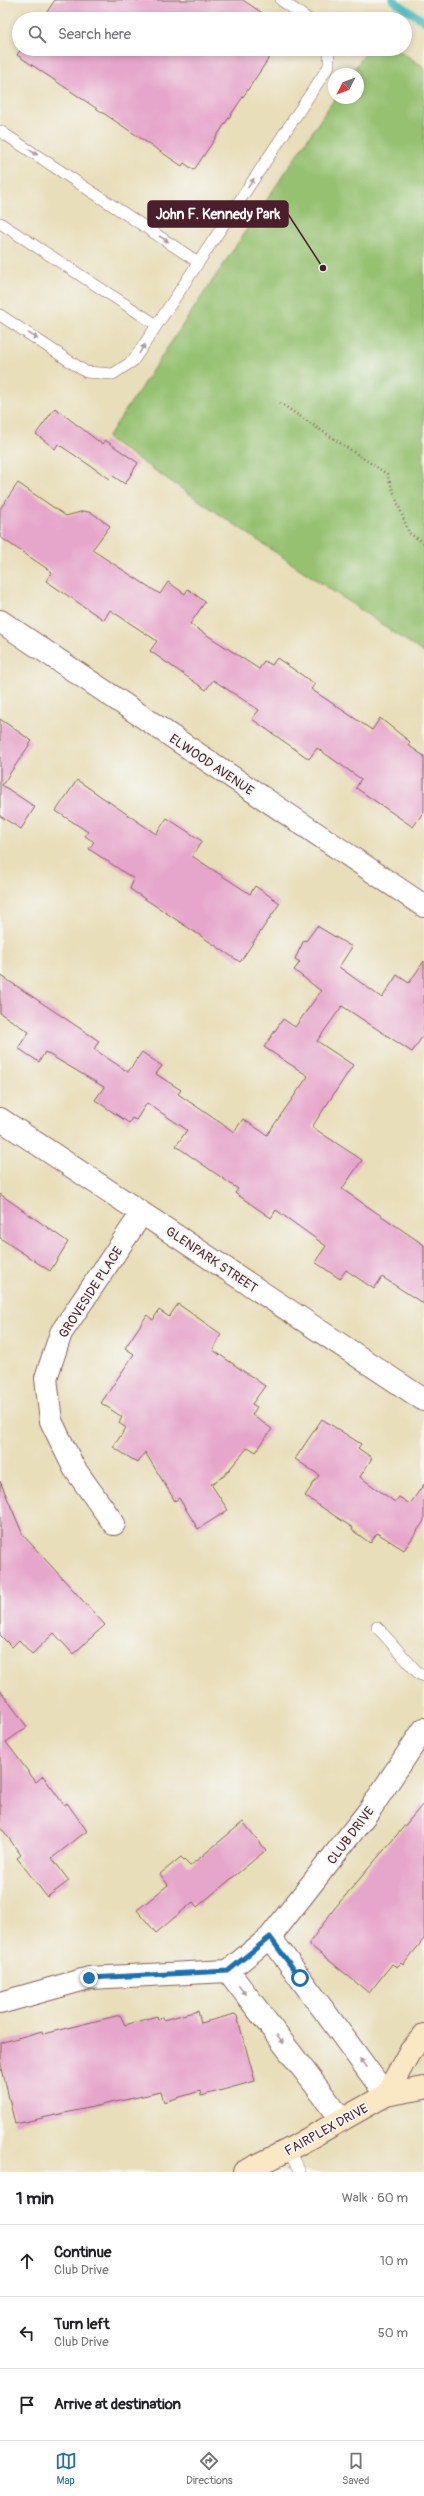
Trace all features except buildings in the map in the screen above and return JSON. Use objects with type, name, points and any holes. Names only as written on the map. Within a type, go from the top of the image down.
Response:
[{"type":"main road","points":[[386,2095],[409,2052],[424,2036]]},
{"type":"main road","name":"FAIRPLEX DRIVE","points":[[244,2172],[288,2150],[386,2095],[424,2088]]},
{"type":"street","name":"ELWOOD AVENUE","points":[[0,621],[424,906]]},
{"type":"street","name":"GLENPARK STREET","points":[[0,1119],[424,1400]]},
{"type":"street","name":"GROVESIDE PLACE","points":[[114,1524],[74,1468],[51,1421],[46,1378],[61,1333],[142,1213]]},
{"type":"street","name":"CLUB DRIVE","points":[[228,1971],[270,1937],[371,1808],[424,1729]]},
{"type":"street","points":[[270,1937],[386,2095]]},
{"type":"street","points":[[0,2003],[89,1978],[228,1971],[342,2120]]},
{"type":"lane","points":[[281,0],[298,12]]},
{"type":"lane","points":[[0,315],[86,372],[113,374],[134,361],[198,262],[329,66],[329,56]]},
{"type":"lane","points":[[0,131],[198,262]]},
{"type":"lane","points":[[0,223],[157,325]]},
{"type":"lane","points":[[377,1627],[419,1674],[424,1676]]},
{"type":"lane","points":[[288,2150],[300,2172]]},
{"type":"path","points":[[280,403],[387,474],[409,533],[424,543]]},
{"type":"green space","points":[[363,56],[408,56],[424,67],[424,653],[107,438],[331,104],[364,104],[364,68],[355,68]]},
{"type":"waterway","points":[[393,0],[411,12]]},
{"type":"waterway","points":[[412,13],[424,21]]},
{"type":"place","name":"John F. Kennedy Park","points":[[323,268]]},
{"type":"route","points":[[89,1978],[228,1971],[270,1937],[300,1978]]}]
